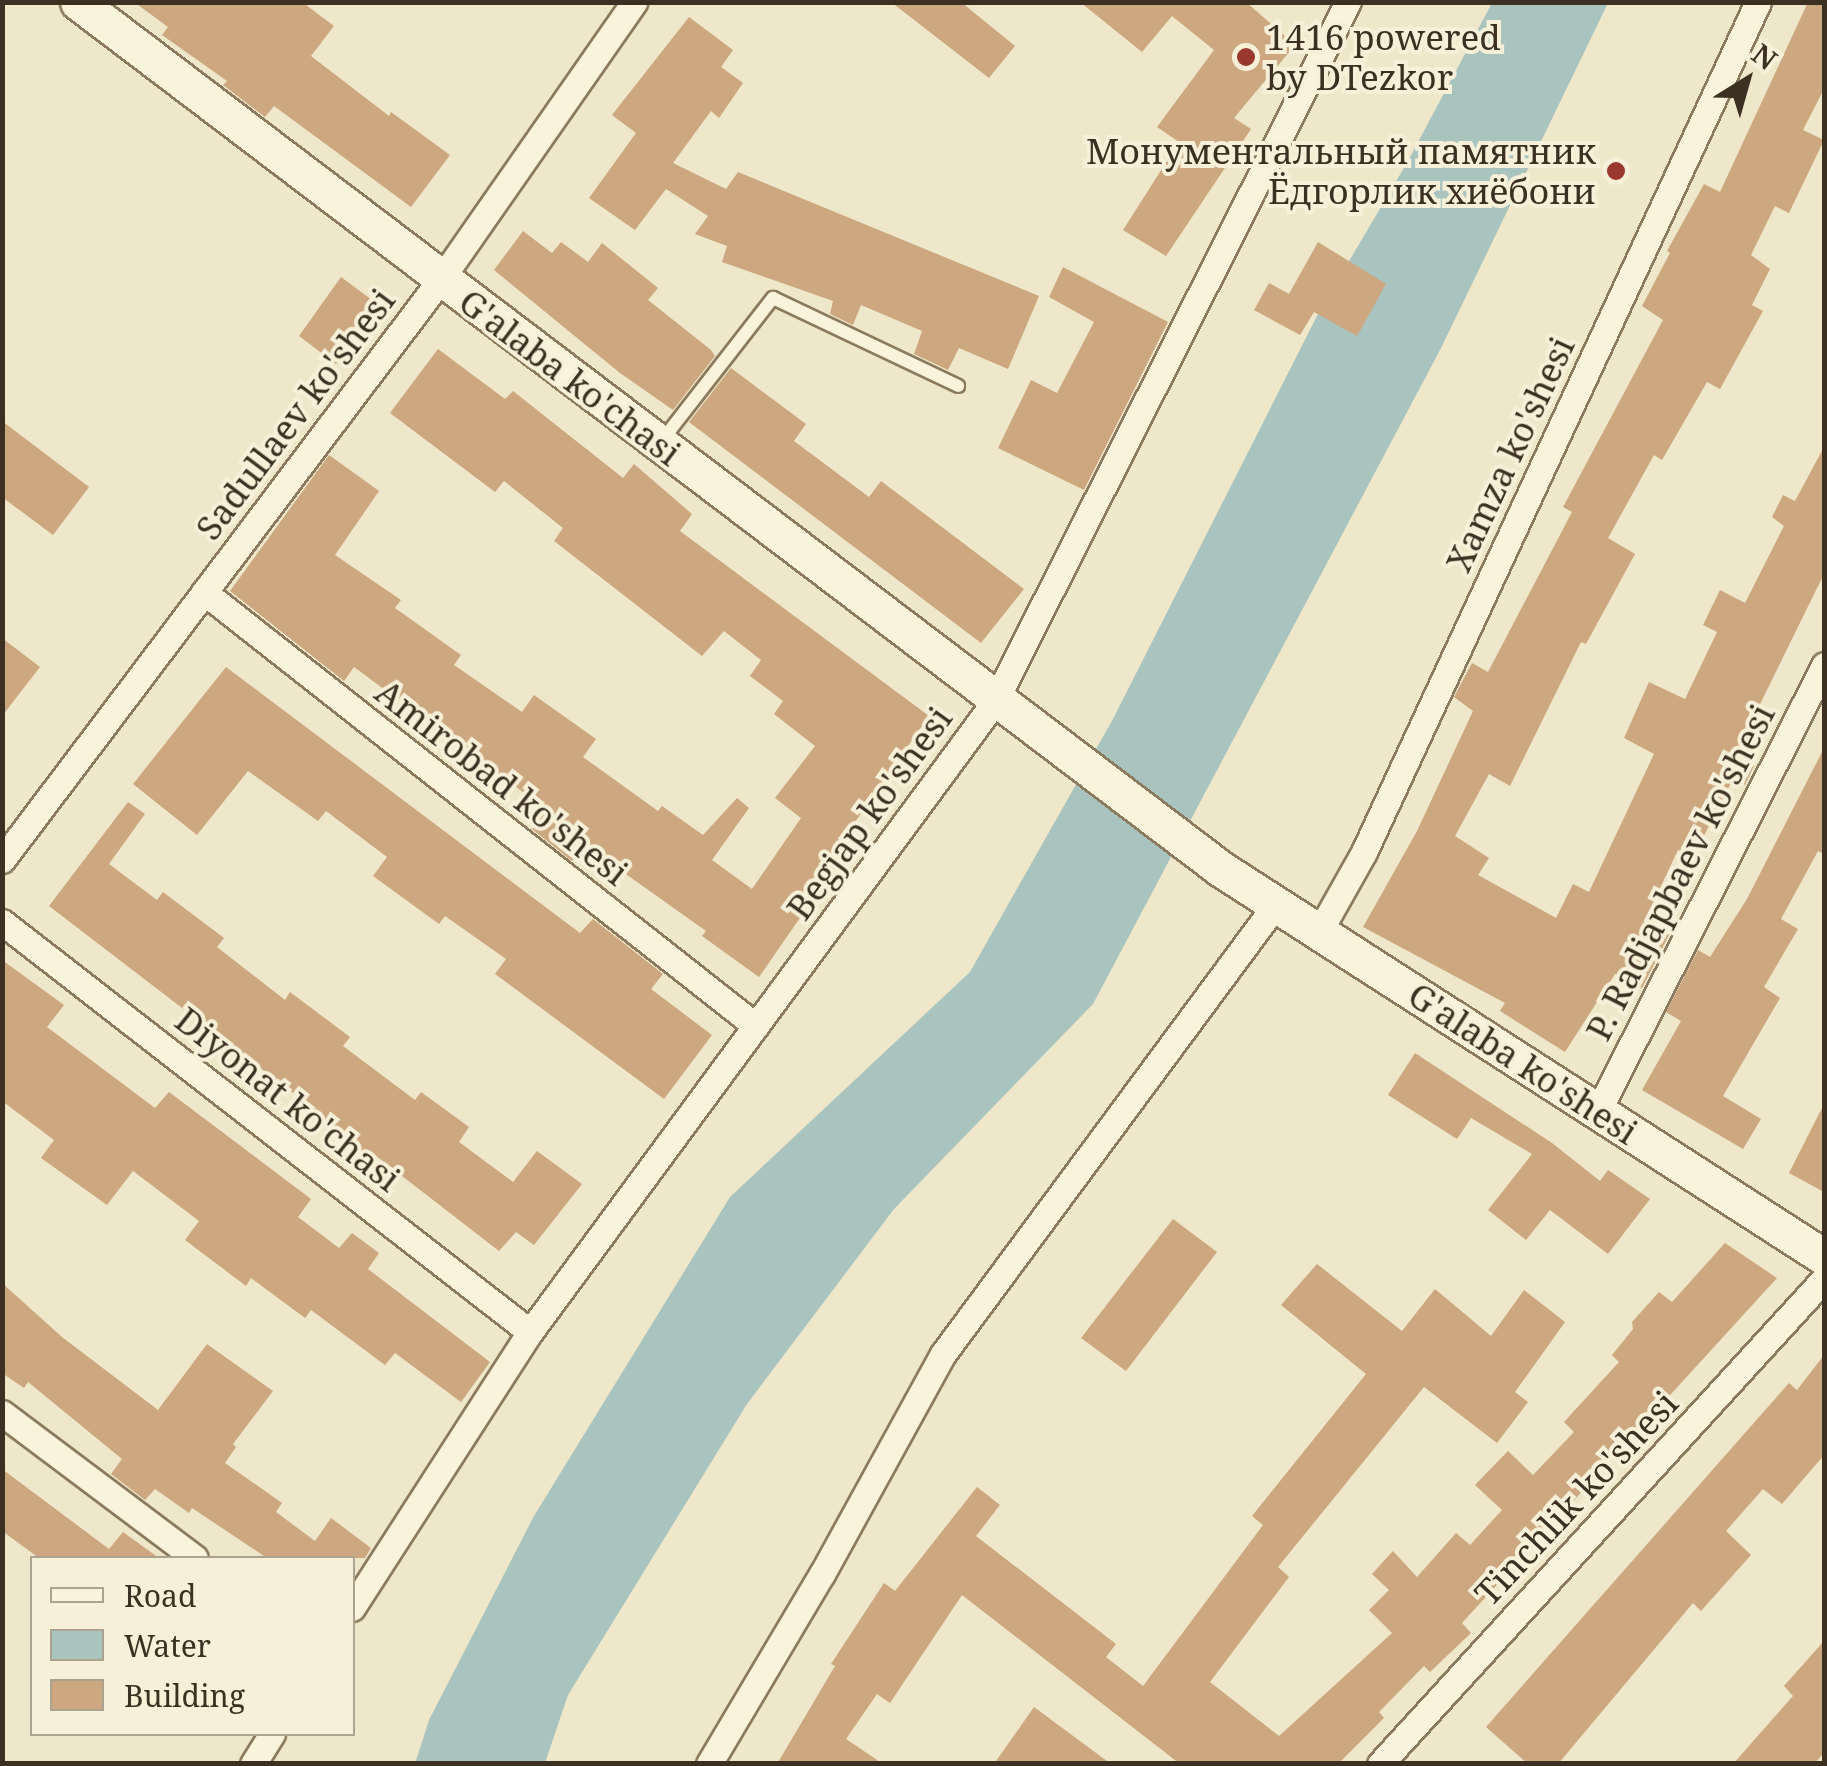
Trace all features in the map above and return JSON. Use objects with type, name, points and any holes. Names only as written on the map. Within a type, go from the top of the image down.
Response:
[{"type":"street","name":"G'alaba ko'chasi","points":[[78,2],[1062,752],[1221,868]]},
{"type":"street","name":"Sadullaev ko'shesi","points":[[2,860],[440,279],[634,2]]},
{"type":"street","name":"Begjap ko'shesi","points":[[355,1603],[530,1332],[995,701],[1348,2]]},
{"type":"street","name":"Xamza ko'shesi","points":[[1319,932],[1364,852],[1758,2]]},
{"type":"street","name":"Amirobad ko'shesi","points":[[204,592],[756,1026]]},
{"type":"street","name":"P. Radjapbaev ko'shesi","points":[[1598,1111],[1824,665]]},
{"type":"street","name":"G'alaba ko'shesi","points":[[1221,868],[1824,1258]]},
{"type":"street","points":[[708,1764],[822,1574],[943,1354],[1276,904]]},
{"type":"street","name":"Diyonat ko'chasi","points":[[2,922],[530,1332]]},
{"type":"street","name":"Tinchlik ko'shesi","points":[[1380,1764],[1824,1279]]},
{"type":"street","points":[[2,1413],[192,1556]]},
{"type":"street","points":[[253,1764],[271,1736]]},
{"type":"lane","points":[[659,445],[772,298],[958,386]]},
{"type":"water","points":[[1492,3],[1608,3],[1440,350],[1093,1004],[894,1209],[747,1404],[568,1695],[545,1763],[415,1764],[429,1720],[534,1516],[730,1197],[970,972],[1113,719],[1318,314],[1408,161]]},
{"type":"building","points":[[134,2],[302,2],[334,26],[311,56],[389,116],[391,112],[450,155],[411,207],[274,106],[265,117],[223,85],[227,81],[162,35],[168,27]]},
{"type":"building","points":[[891,2],[961,2],[1015,46],[989,78]]},
{"type":"building","points":[[1080,2],[1246,2],[1295,45],[1234,118],[1251,129],[1166,256],[1123,230],[1179,142],[1157,127],[1214,50],[1172,16],[1142,52]]},
{"type":"building","points":[[1808,2],[1824,2],[1824,89],[1803,130],[1824,140],[1789,213],[1775,206],[1751,255],[1770,269],[1752,305],[1763,311],[1720,389],[1707,382],[1662,460],[1654,455],[1608,538],[1635,554],[1586,644],[1581,642],[1510,786],[1489,774],[1455,836],[1489,858],[1478,875],[1556,918],[1573,884],[1589,892],[1654,754],[1624,738],[1649,682],[1685,699],[1717,632],[1703,625],[1720,590],[1745,603],[1784,526],[1772,517],[1783,495],[1795,501],[1824,447],[1824,574],[1735,755],[1754,766],[1745,785],[1733,779],[1693,857],[1678,850],[1644,922],[1669,935],[1642,988],[1615,974],[1565,1052],[1500,1011],[1505,1003],[1363,927],[1417,831],[1473,711],[1454,697],[1472,663],[1488,672],[1572,512],[1563,507],[1663,320],[1642,306],[1670,253],[1667,251],[1704,184],[1720,192]]},
{"type":"building","points":[[689,17],[733,50],[721,67],[743,83],[719,118],[711,111],[673,163],[726,189],[738,172],[1039,296],[1008,369],[959,348],[948,370],[914,354],[922,331],[861,305],[853,325],[830,314],[833,301],[722,262],[727,246],[695,234],[708,216],[666,189],[635,230],[589,198],[636,133],[612,115]]},
{"type":"building","points":[[523,231],[552,253],[561,242],[588,262],[602,243],[658,288],[648,300],[711,350],[715,356],[673,410],[620,373],[494,270]]},
{"type":"building","points":[[1318,242],[1386,284],[1357,336],[1314,312],[1300,335],[1254,310],[1269,283],[1289,294]]},
{"type":"building","points":[[1063,267],[1168,322],[1084,490],[998,448],[1031,380],[1057,393],[1094,322],[1049,297]]},
{"type":"building","points":[[341,277],[380,306],[336,364],[299,336]]},
{"type":"building","points":[[438,349],[505,399],[513,391],[623,478],[634,464],[692,514],[680,531],[929,716],[839,845],[847,850],[759,977],[702,936],[706,931],[585,845],[572,861],[532,829],[547,810],[354,667],[344,681],[230,591],[329,455],[379,491],[335,555],[401,600],[395,608],[461,655],[454,665],[522,712],[534,695],[596,739],[583,757],[658,811],[662,806],[703,835],[737,798],[749,808],[712,860],[752,889],[801,818],[775,798],[815,746],[774,714],[783,701],[750,676],[761,660],[724,631],[702,656],[554,541],[563,528],[504,481],[495,492],[390,413]]},
{"type":"building","points":[[731,368],[806,424],[794,441],[869,497],[881,481],[1024,589],[981,643],[689,422]]},
{"type":"building","points":[[2,421],[89,487],[53,535],[2,497]]},
{"type":"building","points":[[2,638],[40,667],[2,716]]},
{"type":"building","points":[[226,667],[580,933],[593,919],[663,974],[651,989],[712,1035],[664,1099],[495,974],[506,959],[445,916],[439,924],[373,876],[387,857],[326,811],[318,821],[248,771],[197,835],[133,784]]},
{"type":"building","points":[[1824,748],[1824,854],[1818,851],[1781,919],[1798,929],[1764,987],[1780,998],[1723,1096],[1761,1119],[1743,1149],[1642,1090],[1681,1021],[1666,1012],[1698,950],[1710,957],[1747,899]]},
{"type":"building","points":[[128,802],[145,814],[109,864],[157,900],[163,892],[224,938],[217,947],[285,1000],[290,992],[350,1037],[343,1046],[415,1100],[421,1092],[469,1127],[459,1142],[513,1182],[537,1151],[582,1184],[534,1245],[516,1232],[499,1251],[371,1152],[365,1159],[301,1109],[306,1103],[49,906]]},
{"type":"building","points":[[2,960],[64,1005],[47,1027],[155,1108],[169,1092],[311,1199],[298,1217],[339,1248],[352,1233],[379,1253],[368,1269],[490,1362],[461,1402],[395,1353],[385,1365],[311,1310],[305,1318],[251,1278],[246,1286],[185,1240],[199,1221],[133,1171],[107,1205],[41,1158],[54,1140],[2,1101]]},
{"type":"building","points":[[1415,1053],[1552,1143],[1600,1181],[1608,1170],[1650,1199],[1608,1254],[1550,1210],[1526,1240],[1488,1210],[1532,1154],[1471,1118],[1457,1139],[1388,1095]]},
{"type":"building","points":[[1824,1104],[1824,1192],[1789,1173]]},
{"type":"building","points":[[1173,1219],[1217,1252],[1126,1371],[1081,1338]]},
{"type":"building","points":[[1725,1243],[1777,1278],[1462,1623],[1471,1633],[1430,1672],[1424,1666],[1379,1712],[1384,1718],[1338,1764],[1180,1764],[962,1595],[890,1703],[877,1694],[846,1739],[883,1764],[777,1764],[835,1666],[831,1664],[884,1583],[895,1591],[977,1487],[1000,1505],[976,1536],[1116,1644],[1106,1657],[1143,1686],[1263,1525],[1252,1516],[1366,1374],[1281,1305],[1317,1264],[1402,1331],[1435,1289],[1491,1336],[1524,1290],[1565,1322],[1515,1392],[1528,1402],[1497,1443],[1424,1387],[1278,1567],[1289,1577],[1210,1682],[1279,1736],[1392,1633],[1369,1610],[1389,1590],[1372,1574],[1393,1551],[1417,1577],[1456,1533],[1470,1545],[1502,1510],[1475,1485],[1508,1451],[1533,1475],[1574,1432],[1564,1422],[1619,1362],[1612,1355],[1633,1329],[1632,1322],[1659,1292],[1672,1302]]},
{"type":"building","points":[[2,1283],[62,1337],[158,1410],[207,1344],[273,1391],[233,1444],[236,1447],[225,1463],[282,1503],[276,1512],[315,1541],[331,1518],[371,1548],[365,1558],[264,1556],[192,1508],[189,1513],[155,1489],[145,1500],[111,1474],[122,1459],[28,1382],[24,1388],[2,1373]]},
{"type":"building","points":[[1824,1355],[1824,1455],[1782,1504],[1763,1489],[1726,1531],[1751,1555],[1701,1611],[1693,1603],[1558,1764],[1528,1764],[1486,1727],[1789,1383],[1797,1390]]},
{"type":"building","points":[[2,1469],[109,1549],[123,1532],[156,1556],[36,1556],[2,1531]]},
{"type":"building","points":[[1824,1641],[1824,1753],[1814,1764],[1733,1764],[1793,1696],[1784,1686]]},
{"type":"building","points":[[1034,1707],[1111,1764],[994,1764]]},
{"type":"place","name":"1416 powered by DTezkor","points":[[1246,57]]},
{"type":"place","name":"Монументальный памятник Ёдгорлик хиёбони","points":[[1616,171]]}]
